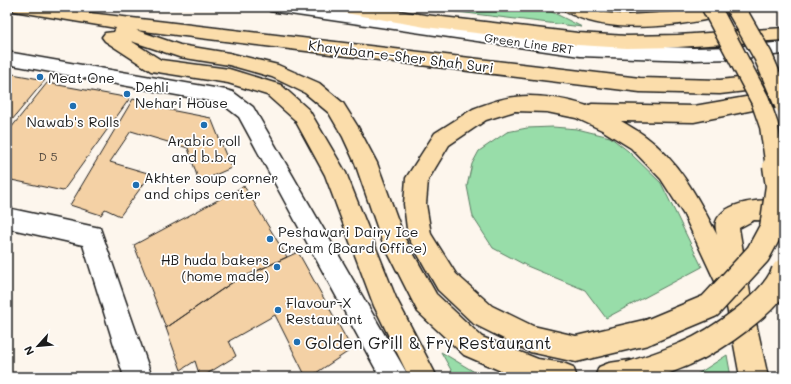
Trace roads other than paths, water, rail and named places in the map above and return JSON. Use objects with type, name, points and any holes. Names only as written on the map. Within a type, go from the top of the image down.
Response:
[{"type":"main road","name":"Khayaban-e-Sher Shah Suri","points":[[20,7],[81,18],[640,85],[720,87],[784,80]]},
{"type":"main road","points":[[340,7],[425,21],[578,39],[626,42],[678,41],[784,34]]},
{"type":"main road","points":[[569,7],[575,11],[602,19],[667,19],[728,7]]},
{"type":"main road","points":[[728,7],[763,56],[784,105]]},
{"type":"main road","points":[[728,7],[760,100],[769,126],[778,186],[772,228],[758,254],[710,306],[648,332],[576,349],[530,339],[483,315],[447,282],[420,238],[415,204],[417,178],[442,139],[480,114],[516,104],[547,105],[579,111],[628,114],[694,114],[727,109],[768,100],[784,89]]},
{"type":"main road","points":[[81,18],[178,51],[229,59],[278,72],[312,88],[336,108],[366,163],[394,241],[427,303],[473,346],[538,373],[563,377]]},
{"type":"main road","points":[[81,18],[157,66],[229,76],[274,90],[302,115],[335,173],[387,306],[423,377]]},
{"type":"main road","points":[[579,111],[609,124],[638,142],[669,173],[692,208],[739,305]]},
{"type":"main road","points":[[754,377],[739,305],[728,224],[740,213],[760,209],[784,211]]},
{"type":"main road","points":[[609,377],[630,374],[686,354],[723,332],[763,301],[782,277],[784,271]]},
{"type":"street","name":"Green Line BRT","points":[[276,7],[580,50],[685,54],[733,53],[784,48]]},
{"type":"street","points":[[7,58],[226,97],[246,112],[395,377]]},
{"type":"street","points":[[7,218],[92,236],[138,377]]},
{"type":"place","name":"Meat One","points":[[40,77]]},
{"type":"place","name":"Dehli Nehari House","points":[[127,94]]},
{"type":"place","name":"Nawab's Rolls","points":[[73,106]]},
{"type":"place","name":"Arabic roll and b.b.q","points":[[204,125]]},
{"type":"place","name":"Akhter soup corner and chips center","points":[[136,185]]},
{"type":"place","name":"Peshawari Dairy Ice Cream (Board Office)","points":[[270,239]]},
{"type":"place","name":"HB huda bakers (home made)","points":[[277,267]]},
{"type":"place","name":"Flavour-X Restaurant","points":[[278,310]]},
{"type":"place","name":"Golden Grill & Fry Restaurant","points":[[297,342]]}]
